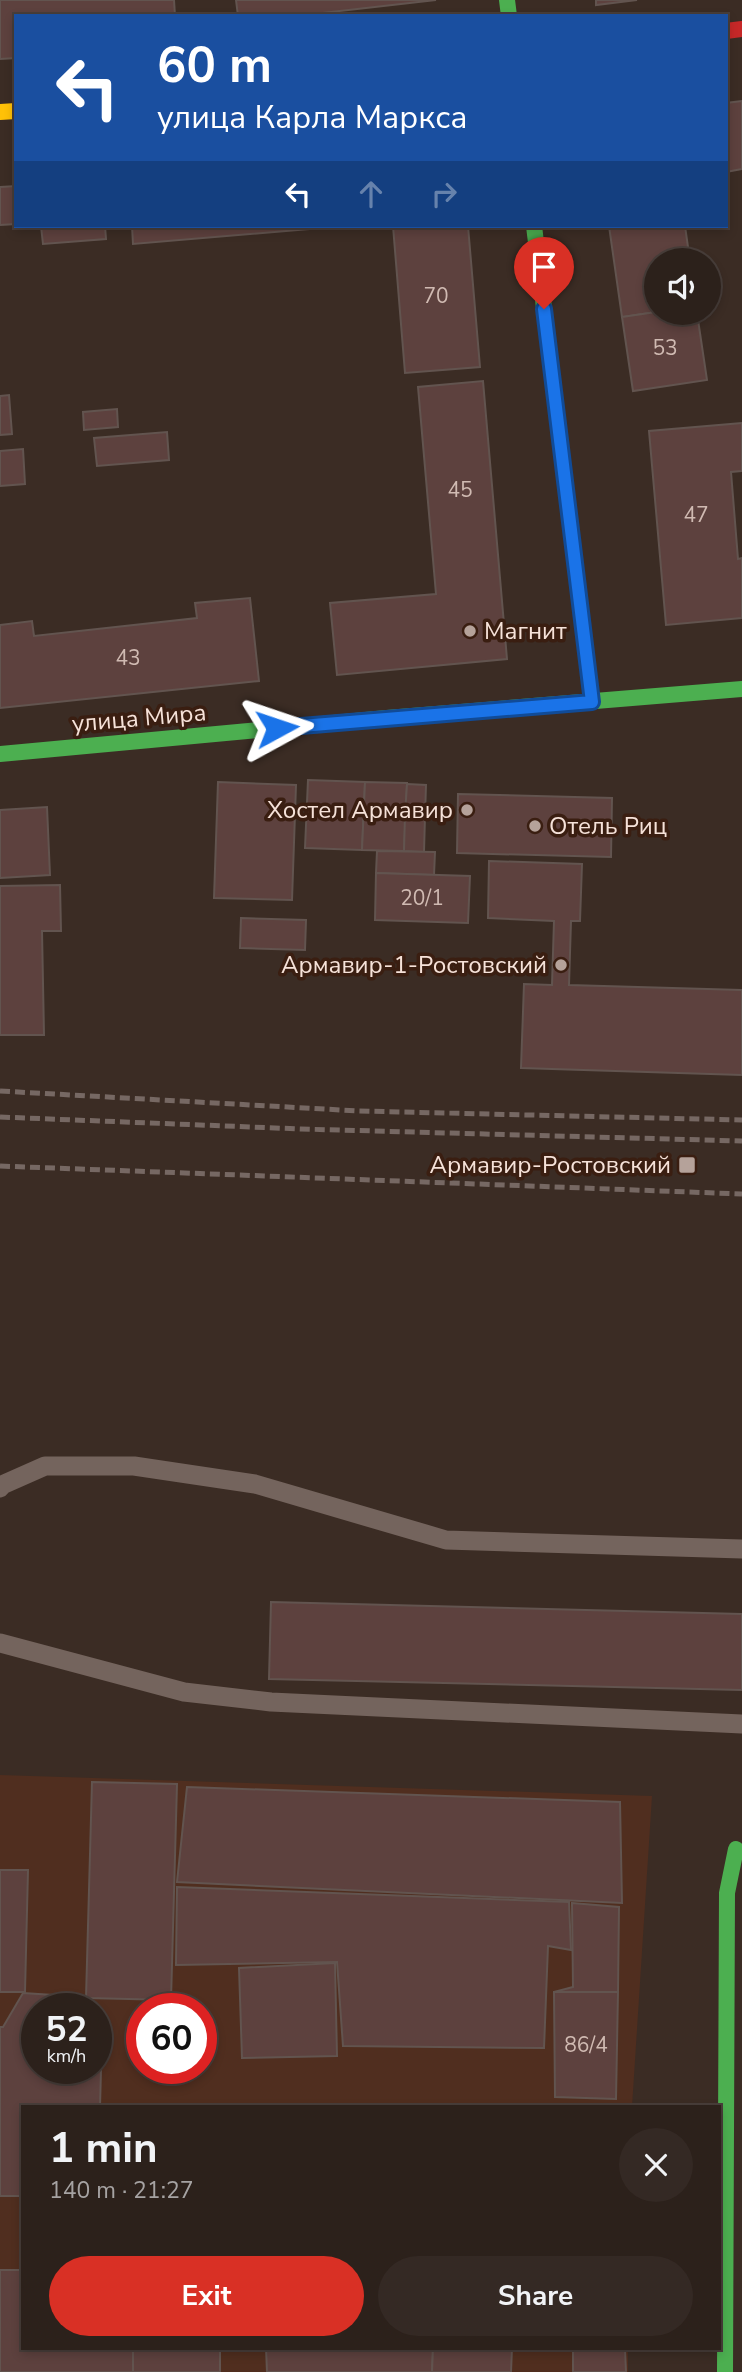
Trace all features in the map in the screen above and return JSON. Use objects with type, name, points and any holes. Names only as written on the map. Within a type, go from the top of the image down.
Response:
[{"type":"main road","points":[[534,228],[592,702]]},
{"type":"main road","name":"улица Мира","points":[[0,754],[742,689]]},
{"type":"main road","points":[[725,2372],[727,1893],[736,1849]]},
{"type":"lane","points":[[0,1488],[45,1466],[134,1466],[255,1484],[446,1540],[742,1549]]},
{"type":"lane","points":[[0,1643],[184,1692],[271,1702],[742,1724]]},
{"type":"shaded area","points":[[0,1775],[652,1796],[632,2105],[21,2105],[21,2350],[628,2350],[628,2372],[0,2372]]},
{"type":"building","points":[[0,0],[174,0],[175,14],[14,14],[14,58],[0,59]]},
{"type":"building","points":[[236,0],[436,0],[314,14],[238,14]]},
{"type":"building","points":[[596,0],[637,0],[596,5]]},
{"type":"building","points":[[742,101],[742,169],[728,172],[728,103]]},
{"type":"building","points":[[14,186],[14,224],[0,225],[0,187]]},
{"type":"building","points":[[41,228],[105,228],[106,239],[43,244]]},
{"type":"building","points":[[132,228],[321,228],[133,244]]},
{"type":"building","points":[[393,228],[468,228],[480,367],[405,373]]},
{"type":"building","points":[[609,228],[685,228],[688,248],[644,248],[644,314],[622,317]]},
{"type":"building","points":[[644,314],[644,325],[699,325],[707,380],[633,391],[622,317]]},
{"type":"building","points":[[483,381],[507,659],[337,675],[330,603],[436,594],[418,387]]},
{"type":"building","points":[[9,395],[12,434],[0,435],[0,396]]},
{"type":"building","points":[[117,409],[118,427],[84,430],[83,412]]},
{"type":"building","points":[[742,423],[742,471],[731,472],[738,559],[742,558],[742,618],[666,625],[649,431]]},
{"type":"building","points":[[167,432],[169,460],[97,466],[94,438]]},
{"type":"building","points":[[23,449],[25,484],[0,486],[0,451]]},
{"type":"building","points":[[250,598],[259,681],[0,708],[0,625],[32,621],[34,636],[197,618],[195,603]]},
{"type":"building","points":[[308,780],[365,782],[362,850],[305,848]]},
{"type":"building","points":[[218,782],[296,785],[292,900],[214,898]]},
{"type":"building","points":[[365,782],[407,783],[404,851],[362,850]]},
{"type":"building","points":[[407,784],[426,785],[425,816],[405,815]]},
{"type":"building","name":"Отель Риц","points":[[458,794],[612,798],[611,857],[457,853]]},
{"type":"building","points":[[47,807],[50,875],[0,878],[0,810]]},
{"type":"building","points":[[405,815],[425,816],[424,852],[404,851]]},
{"type":"building","points":[[377,851],[435,852],[434,875],[376,873]]},
{"type":"building","name":"Армавир-1-Ростовский","points":[[489,861],[582,864],[580,921],[571,921],[569,985],[742,990],[742,1075],[521,1068],[524,984],[552,985],[554,921],[488,918]]},
{"type":"building","points":[[376,873],[470,876],[468,923],[375,920]]},
{"type":"building","points":[[60,885],[61,931],[42,931],[44,1035],[0,1035],[0,886]]},
{"type":"building","points":[[241,918],[306,920],[305,950],[240,948]]},
{"type":"building","points":[[271,1602],[742,1614],[742,1690],[269,1679]]},
{"type":"building","points":[[92,1782],[177,1784],[171,1993],[126,1993],[126,1999],[112,1999],[112,1993],[86,1993]]},
{"type":"building","points":[[187,1787],[620,1802],[622,1903],[177,1882]]},
{"type":"building","points":[[0,1870],[28,1870],[25,1992],[0,1992]]},
{"type":"building","points":[[177,1887],[569,1902],[571,1950],[548,1946],[544,2048],[343,2046],[337,1962],[176,1965]]},
{"type":"building","points":[[572,1903],[619,1907],[618,1992],[554,1992],[573,1987]]},
{"type":"building","points":[[335,1963],[337,2056],[242,2058],[239,1968]]},
{"type":"building","points":[[554,1992],[618,1992],[616,2099],[555,2097]]},
{"type":"building","points":[[21,1996],[21,2084],[101,2084],[100,2105],[21,2105],[21,2196],[0,2196],[0,2027],[3,2027]]},
{"type":"building","points":[[0,2270],[21,2270],[21,2350],[133,2350],[133,2372],[0,2372]]},
{"type":"building","points":[[133,2350],[220,2350],[220,2372],[133,2372]]},
{"type":"building","points":[[266,2350],[433,2350],[432,2372],[267,2372]]},
{"type":"building","points":[[433,2350],[512,2350],[511,2372],[432,2372]]},
{"type":"building","points":[[573,2350],[625,2350],[626,2372],[573,2372]]},
{"type":"railway","points":[[0,1091],[359,1111],[742,1120]]},
{"type":"railway","points":[[0,1117],[301,1129],[742,1141]]},
{"type":"railway","points":[[0,1166],[742,1194]]},
{"type":"traffic: fast","points":[[507,0],[509,14]]},
{"type":"traffic: fast","points":[[534,228],[592,702]]},
{"type":"traffic: fast","points":[[0,754],[742,689]]},
{"type":"traffic: fast","points":[[725,2372],[727,1893],[736,1849]]},
{"type":"traffic: slow","points":[[0,112],[14,111]]},
{"type":"traffic: jam","points":[[728,31],[742,29]]},
{"type":"place","name":"Магнит","points":[[470,631]]},
{"type":"place","name":"Хостел Армавир","points":[[467,810]]},
{"type":"place","name":"Отель Риц","points":[[535,826]]},
{"type":"place","name":"Армавир-1-Ростовский","points":[[561,965]]},
{"type":"place","name":"Армавир-Ростовский","points":[[687,1165]]},
{"type":"route","points":[[277,728],[592,702],[544,309]]}]
